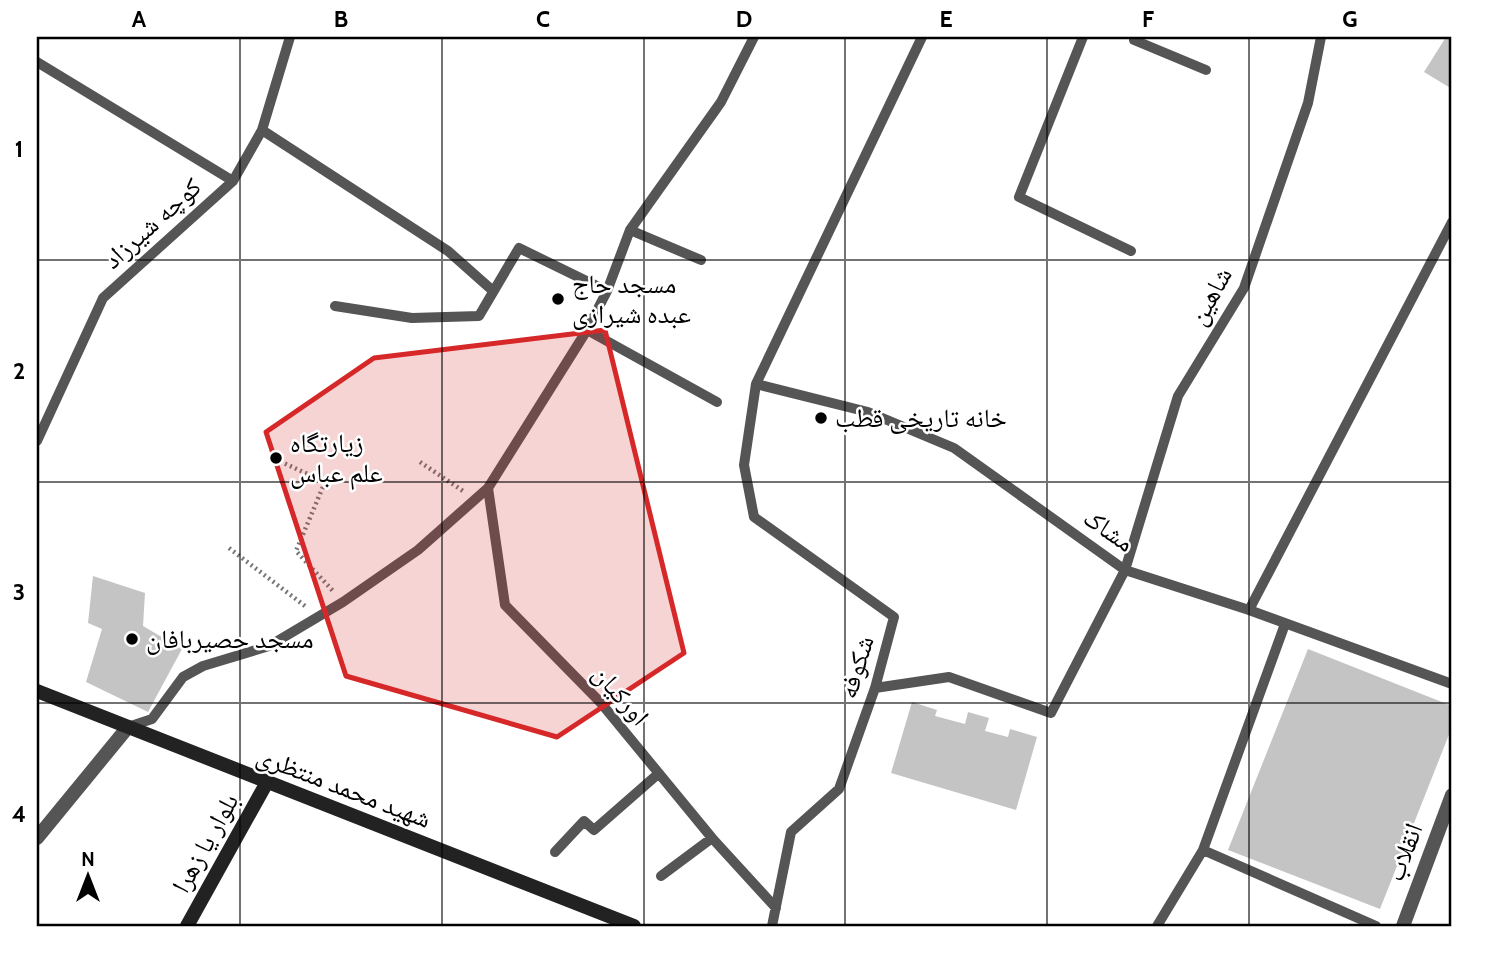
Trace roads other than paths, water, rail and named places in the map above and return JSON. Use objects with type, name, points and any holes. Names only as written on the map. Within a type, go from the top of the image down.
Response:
[{"type":"main road","name":"شهید محمد منتظری","points":[[37,691],[266,784],[634,926]]},
{"type":"main road","name":"بلوار یا زهرا","points":[[187,926],[266,784]]},
{"type":"street","points":[[37,838],[128,726]]},
{"type":"street","name":"انقلاب","points":[[1402,926],[1452,795]]},
{"type":"lane","name":"کوچه شیرزاد","points":[[37,441],[103,298],[233,181],[262,130],[290,37]]},
{"type":"lane","points":[[128,726],[152,719],[183,677],[203,666],[269,646],[319,618],[418,550],[488,488],[587,330],[607,291],[630,230],[721,102],[754,37]]},
{"type":"lane","points":[[756,384],[922,37]]},
{"type":"lane","points":[[1083,37],[1019,197],[1130,251]]},
{"type":"lane","name":"شاهین","points":[[875,688],[949,677],[1051,713],[1125,570],[1178,396],[1244,288],[1308,103],[1321,37]]},
{"type":"lane","points":[[1131,38],[1206,70]]},
{"type":"lane","points":[[37,62],[233,181]]},
{"type":"lane","points":[[262,130],[448,251],[492,290]]},
{"type":"lane","points":[[1249,610],[1452,222]]},
{"type":"lane","points":[[630,230],[701,260]]},
{"type":"lane","points":[[335,306],[412,318],[479,316],[519,248],[607,291]]},
{"type":"lane","points":[[587,330],[718,402]]},
{"type":"lane","name":"مشاک","points":[[756,384],[867,412],[954,448],[1125,570],[1249,610],[1452,684]]},
{"type":"lane","name":"شکوفه","points":[[756,384],[744,465],[754,517],[894,617],[875,688],[839,789],[791,832],[772,926]]},
{"type":"lane","name":"اورکیان","points":[[488,488],[505,605],[601,703],[712,838],[776,908]]},
{"type":"lane","points":[[1157,926],[1203,850],[1285,624]]},
{"type":"lane","points":[[555,852],[584,821],[594,830],[658,774]]},
{"type":"lane","points":[[661,876],[712,838]]},
{"type":"lane","points":[[1203,850],[1376,926]]},
{"type":"place","name":"مسجد حاج عبده شیرازی","points":[[558,299]]},
{"type":"place","name":"خانه تاریخی قطب","points":[[821,418]]},
{"type":"place","name":"زيارتگاه علم عباس","points":[[276,458]]},
{"type":"place","name":"مسجد حصیربافان","points":[[132,639]]}]
